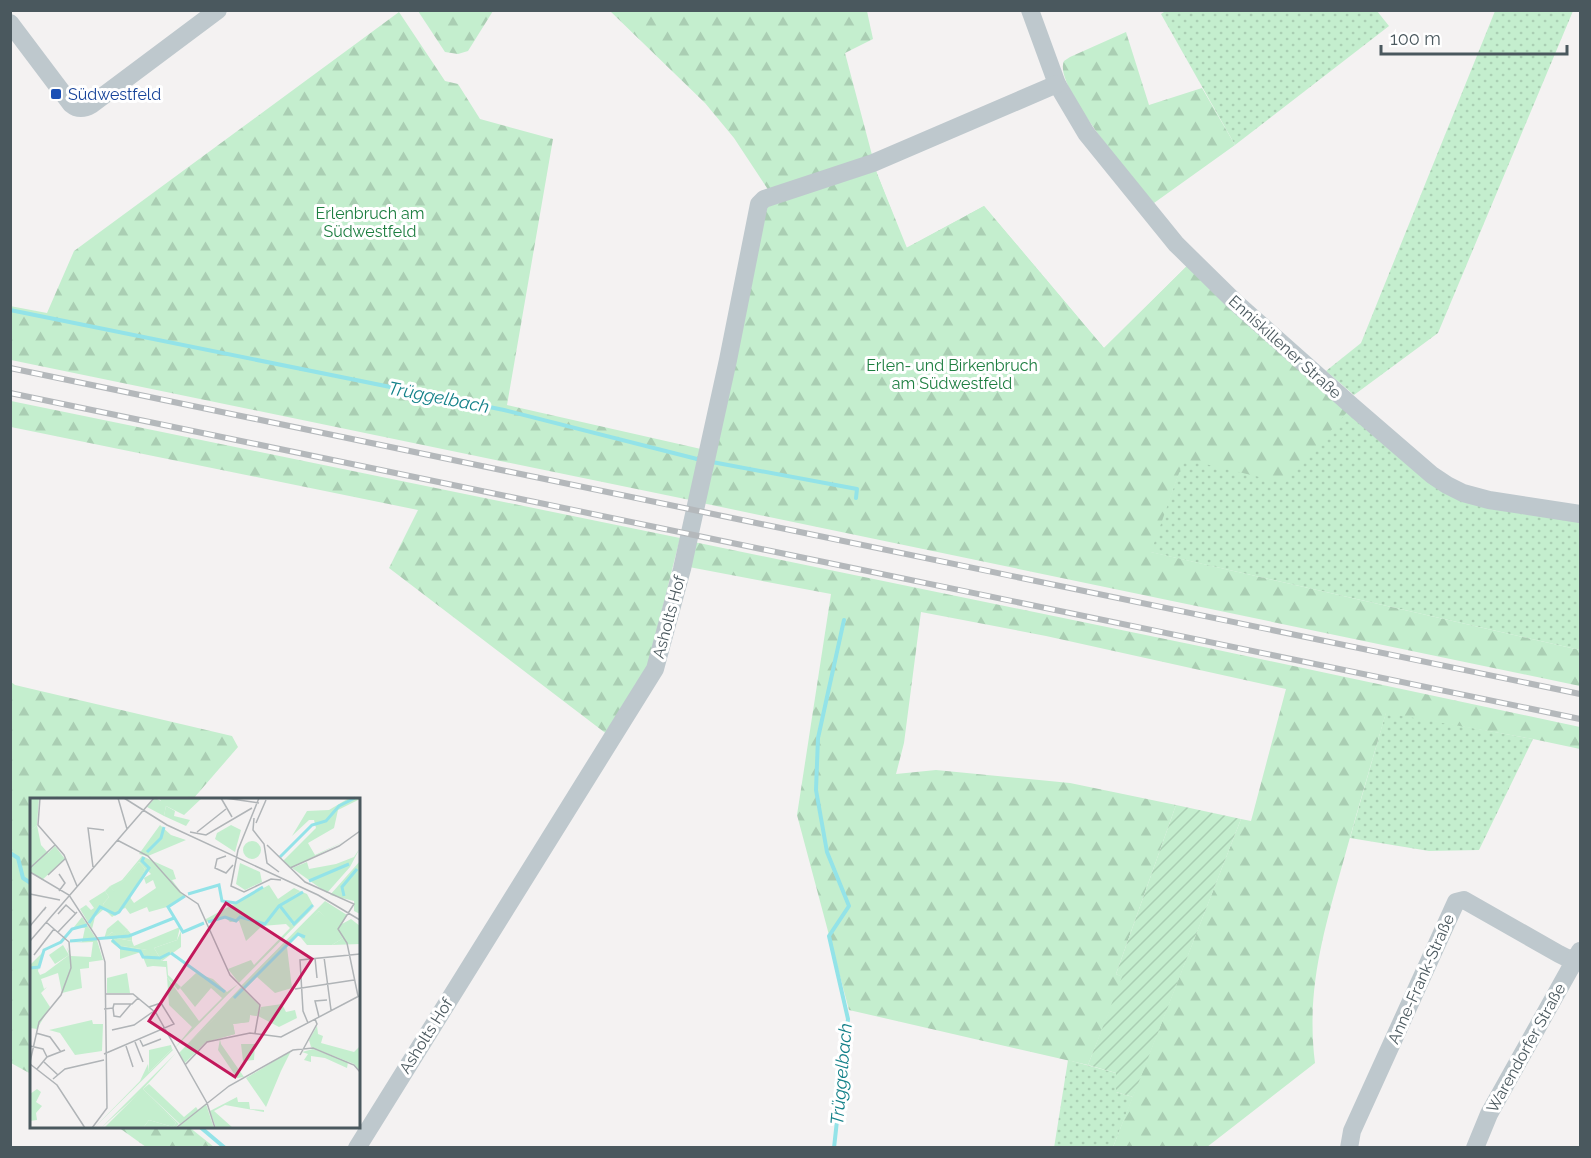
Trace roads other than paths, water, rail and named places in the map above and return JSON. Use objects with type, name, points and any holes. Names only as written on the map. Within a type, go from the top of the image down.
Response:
[{"type":"street","points":[[10,23],[71,104],[81,108],[91,105],[218,10]]},
{"type":"street","name":"Enniskillener Straße","points":[[1030,10],[1057,84],[1086,133],[1176,244],[1235,302],[1432,475],[1463,493],[1490,500],[1581,514]]},
{"type":"street","name":"Asholts Hof","points":[[357,1148],[655,669],[682,569],[759,204],[764,199],[873,163],[1057,84]]},
{"type":"street","name":"Anne-Frank-Straße","points":[[1349,1148],[1352,1131],[1456,902],[1464,900],[1559,954],[1579,956]]},
{"type":"street","name":"Warendorfer Straße","points":[[1475,1148],[1489,1114],[1579,956]]},
{"type":"waterway","name":"Trüggelbach","points":[[10,310],[504,410],[701,460]]},
{"type":"waterway","name":"Trüggelbach","points":[[712,462],[857,489],[856,498]]},
{"type":"waterway","name":"Trüggelbach","points":[[834,1148],[848,1019],[829,936],[849,906],[827,852],[816,790],[818,738],[844,620]]},
{"type":"waterway","points":[[10,853],[18,858],[23,878],[30,883]]},
{"type":"waterway","points":[[201,1128],[225,1148]]},
{"type":"railway","points":[[10,368],[1580,694]]},
{"type":"railway","points":[[10,393],[1580,719]]},
{"type":"place","name":"Südwestfeld","points":[[56,94]]},
{"type":"park label","name":"Erlenbruch am Südwestfeld","points":[[370,222]]},
{"type":"park label","name":"Erlen- und Birkenbruch am Südwestfeld","points":[[952,374]]}]
